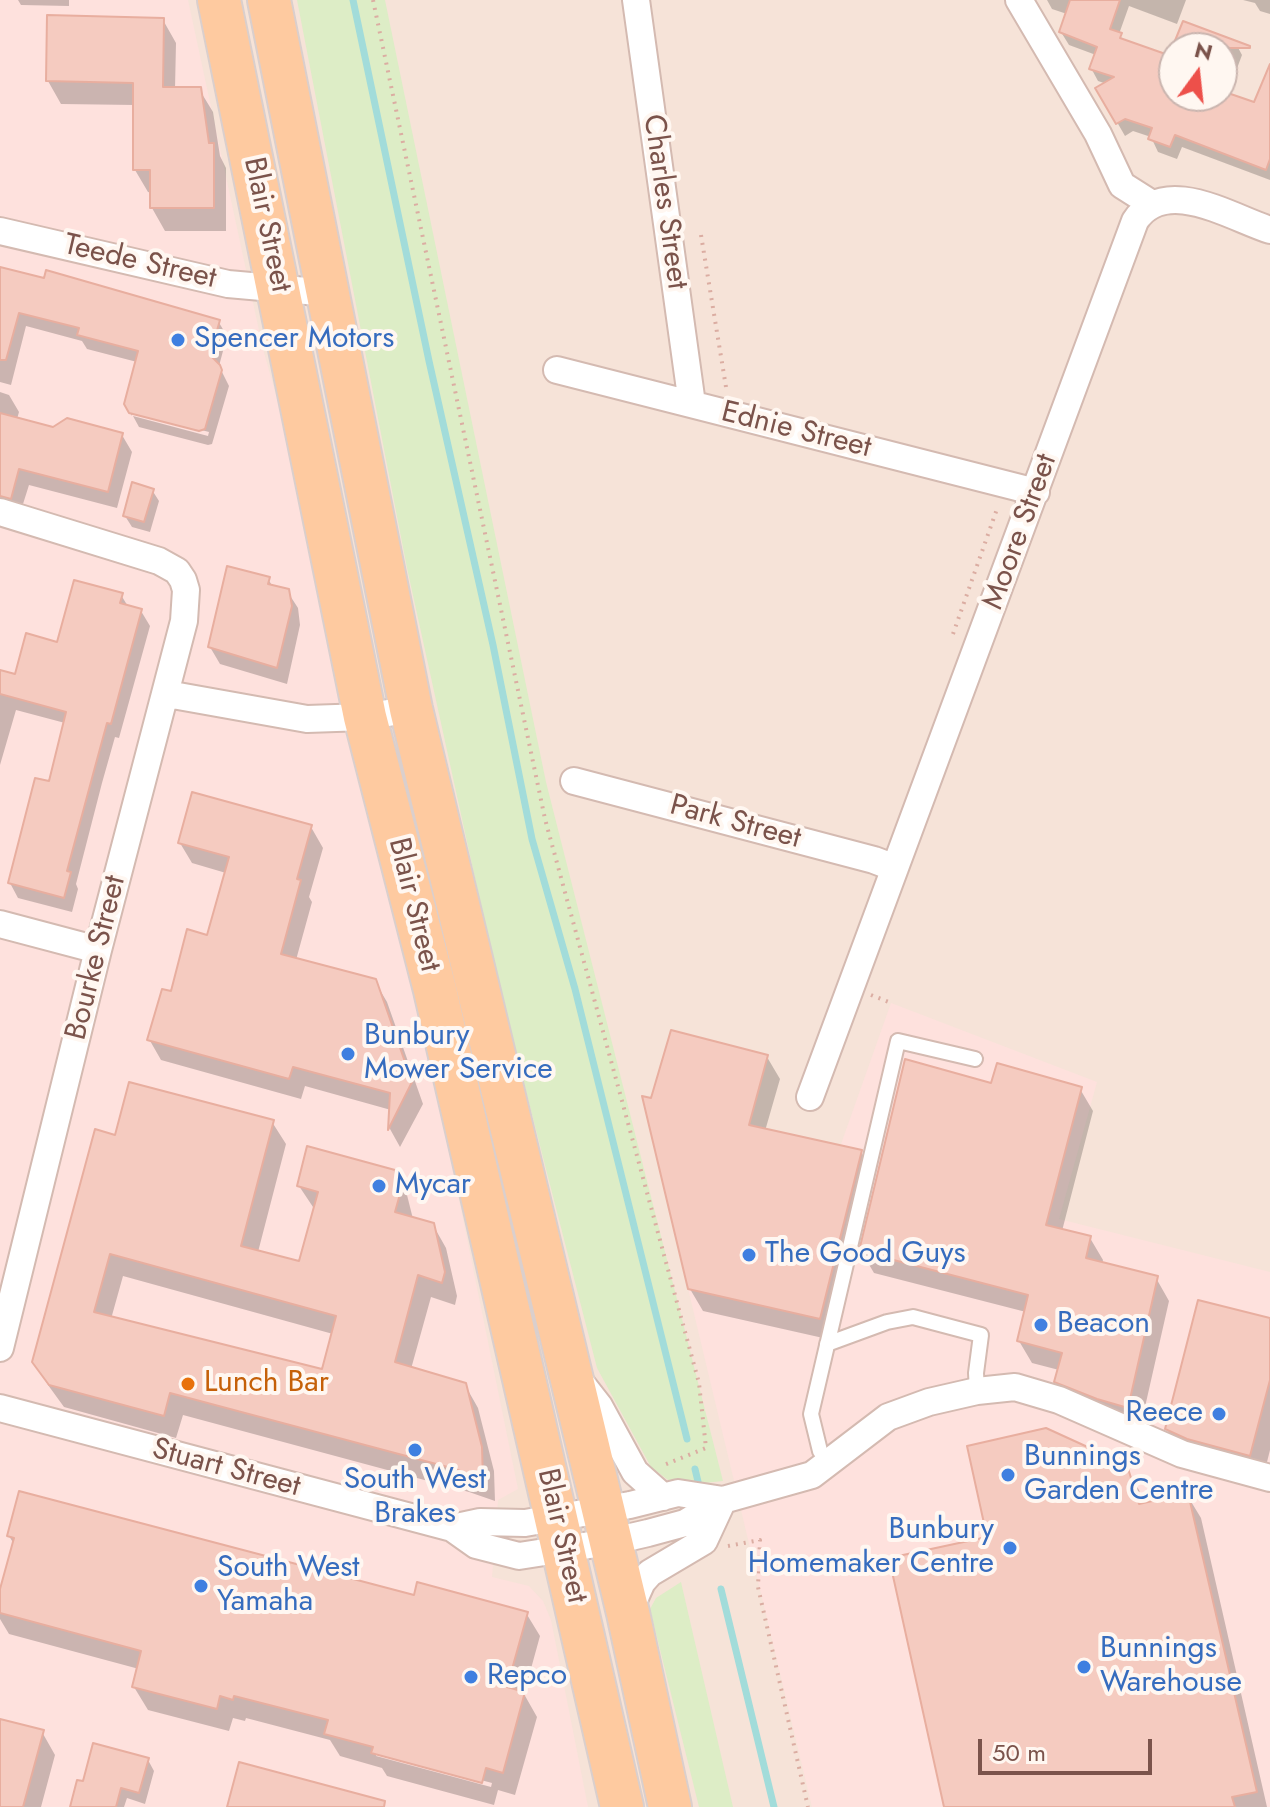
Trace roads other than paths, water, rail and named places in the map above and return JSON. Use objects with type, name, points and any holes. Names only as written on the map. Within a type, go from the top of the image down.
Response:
[{"type":"main road","name":"Blair Street","points":[[219,0],[365,717],[435,990],[622,1807]]},
{"type":"main road","name":"Blair Street","points":[[269,0],[411,709],[628,1613],[670,1807]]},
{"type":"street","name":"Charles Street","points":[[636,0],[692,404]]},
{"type":"street","points":[[1019,0],[1098,134],[1122,185],[1152,204],[1167,199],[1182,200],[1270,230]]},
{"type":"street","name":"Moore Street","points":[[810,1097],[1132,228],[1142,212],[1152,204]]},
{"type":"street","name":"Teede Street","points":[[0,231],[228,284],[329,293]]},
{"type":"street","name":"Ednie Street","points":[[557,370],[1036,492]]},
{"type":"street","name":"Bourke Street","points":[[0,512],[159,561],[177,571],[186,590],[167,694],[98,950],[0,1348]]},
{"type":"street","points":[[167,694],[289,717],[365,717],[411,709]]},
{"type":"street","name":"Park Street","points":[[574,781],[895,868]]},
{"type":"street","points":[[0,924],[98,950]]},
{"type":"street","points":[[569,1367],[599,1406],[635,1472],[663,1497]]},
{"type":"street","points":[[606,1526],[685,1523],[723,1500],[812,1475],[888,1417],[929,1402],[977,1391],[1015,1387],[1059,1400],[1182,1454],[1270,1478]]},
{"type":"street","name":"Stuart Street","points":[[0,1408],[452,1528],[476,1545],[519,1556],[561,1533],[606,1526]]},
{"type":"street","points":[[606,1526],[663,1497],[678,1493],[723,1500]]},
{"type":"street","points":[[628,1613],[642,1582],[650,1573],[704,1541],[723,1500]]},
{"type":"lane","points":[[829,1464],[820,1451],[811,1414],[898,1041],[975,1059]]},
{"type":"lane","points":[[827,1344],[887,1322],[913,1317],[981,1335],[977,1391]]},
{"type":"waterway","points":[[353,0],[532,839],[575,989],[687,1439]]},
{"type":"waterway","points":[[695,1469],[700,1490]]},
{"type":"waterway","points":[[721,1589],[774,1807]]},
{"type":"place","name":"Spencer Motors","points":[[178,340]]},
{"type":"place","name":"Bunbury Mower Service","points":[[348,1054]]},
{"type":"place","name":"Mycar","points":[[379,1186]]},
{"type":"place","name":"The Good Guys","points":[[749,1255]]},
{"type":"place","name":"Beacon","points":[[1041,1325]]},
{"type":"place","name":"Lunch Bar","points":[[188,1384]]},
{"type":"place","name":"Reece","points":[[1219,1414]]},
{"type":"place","name":"South West Brakes","points":[[415,1450]]},
{"type":"place","name":"Bunnings Garden Centre","points":[[1008,1475]]},
{"type":"place","name":"Bunbury Homemaker Centre","points":[[1010,1548]]},
{"type":"place","name":"South West Yamaha","points":[[201,1586]]},
{"type":"place","name":"Bunnings Warehouse","points":[[1084,1667]]},
{"type":"place","name":"Repco","points":[[471,1677]]}]
